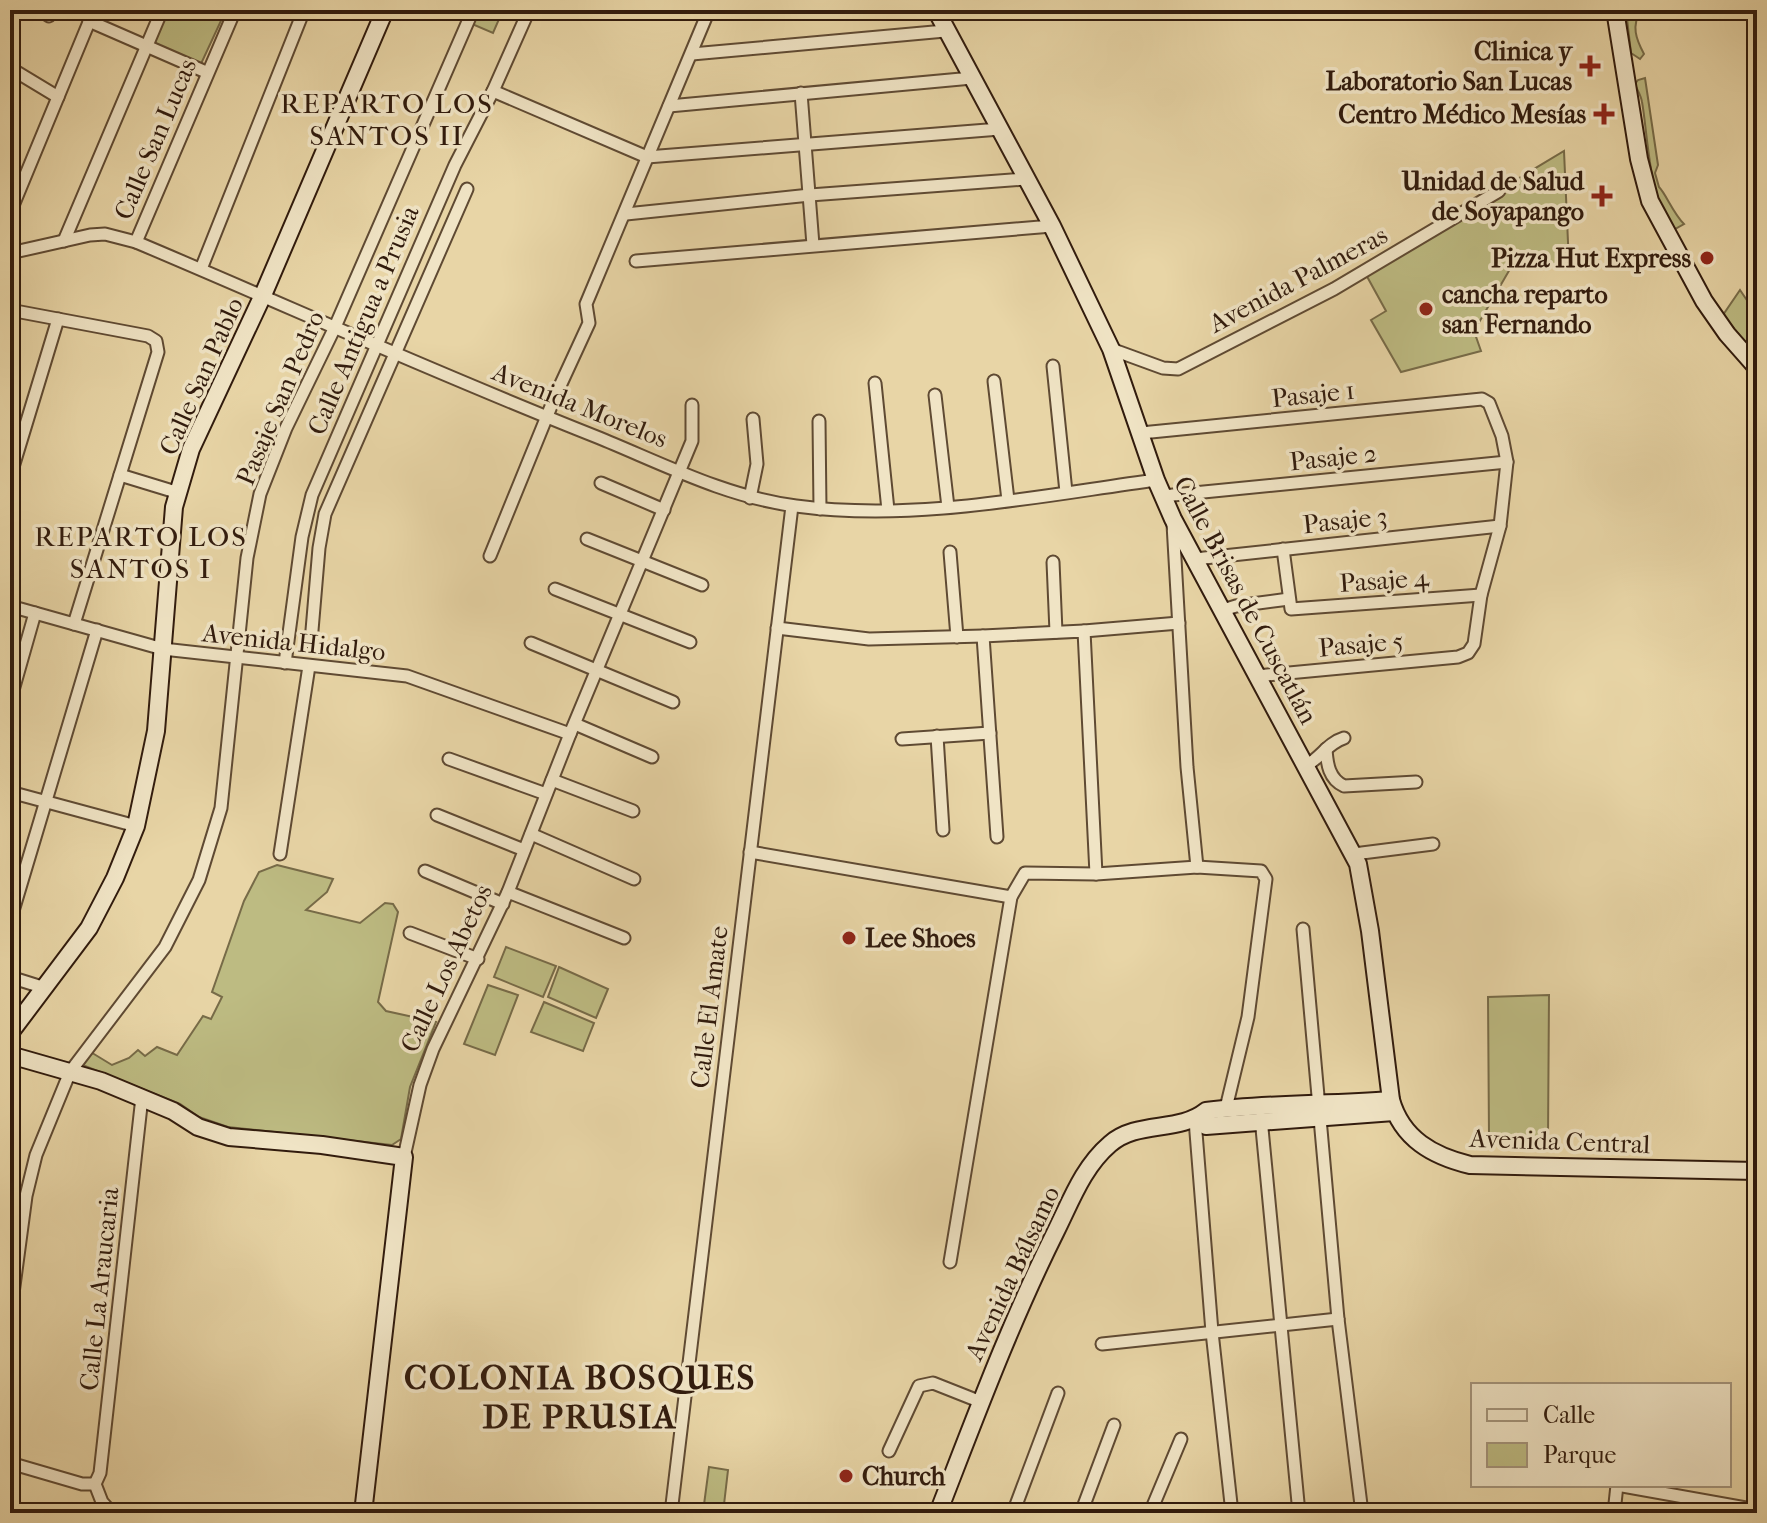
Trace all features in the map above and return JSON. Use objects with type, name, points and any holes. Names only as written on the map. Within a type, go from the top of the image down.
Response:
[{"type":"street","points":[[64,241],[162,10]]},
{"type":"street","name":"Calle San Lucas","points":[[136,242],[235,10]]},
{"type":"street","points":[[201,269],[304,10]]},
{"type":"street","name":"Calle San Pablo","points":[[10,1033],[89,928],[115,878],[136,826],[156,731],[174,507],[191,449],[263,295],[385,10]]},
{"type":"street","name":"Pasaje San Pedro","points":[[10,1316],[26,1196],[36,1155],[70,1072],[165,947],[199,880],[221,808],[247,558],[260,494],[286,428],[335,327],[473,10]]},
{"type":"street","name":"Calle Antigua a Prusia","points":[[285,663],[302,537],[312,495],[455,165],[493,91],[529,10]]},
{"type":"street","points":[[490,556],[546,417],[589,323],[586,304],[709,10]]},
{"type":"street","name":"Calle Brisas de Cuscatlán","points":[[936,10],[1052,226],[1111,349],[1159,488],[1173,519],[1354,854],[1370,931],[1392,1106]]},
{"type":"street","points":[[1615,10],[1639,159],[1650,201],[1709,310],[1757,368]]},
{"type":"street","points":[[10,213],[91,15],[147,46],[206,72]]},
{"type":"street","points":[[692,54],[945,31]]},
{"type":"street","points":[[10,68],[58,97]]},
{"type":"street","points":[[669,106],[972,78]]},
{"type":"street","points":[[493,91],[647,157],[1000,129]]},
{"type":"street","points":[[801,93],[813,245]]},
{"type":"street","points":[[626,214],[810,195],[1026,179]]},
{"type":"street","points":[[311,642],[325,514],[467,189]]},
{"type":"street","name":"Avenida Palmeras","points":[[1111,349],[1163,368],[1178,369],[1334,289],[1499,191]]},
{"type":"street","points":[[636,261],[1052,226]]},
{"type":"street","name":"Avenida Morelos","points":[[10,253],[105,234],[136,242],[546,417],[750,498],[820,509],[888,510],[948,507],[1066,492],[1159,488]]},
{"type":"street","points":[[10,310],[148,336],[156,341],[158,352],[74,624]]},
{"type":"street","points":[[10,477],[58,319]]},
{"type":"street","points":[[1053,366],[1066,492]]},
{"type":"street","points":[[994,381],[1008,500]]},
{"type":"street","points":[[875,383],[888,510]]},
{"type":"street","points":[[935,395],[948,507]]},
{"type":"street","name":"Pasaje 1","points":[[1141,433],[1482,399],[1489,403],[1502,436],[1507,462]]},
{"type":"street","name":"Calle Los Abetos","points":[[363,1513],[404,1157],[420,1085],[433,1049],[503,904],[692,441],[692,405]]},
{"type":"street","points":[[750,498],[757,464],[753,419]]},
{"type":"street","points":[[819,421],[820,509]]},
{"type":"street","points":[[1481,595],[1500,526],[1507,462]]},
{"type":"street","name":"Pasaje 2","points":[[1159,488],[1507,462]]},
{"type":"street","points":[[120,475],[179,493]]},
{"type":"street","points":[[601,483],[664,510]]},
{"type":"street","name":"Calle El Amate","points":[[671,1513],[792,506]]},
{"type":"street","points":[[1173,519],[1187,767],[1197,867]]},
{"type":"street","name":"Pasaje 3","points":[[1195,559],[1500,526]]},
{"type":"street","points":[[587,539],[702,585]]},
{"type":"street","points":[[1283,549],[1290,604]]},
{"type":"street","points":[[950,552],[957,637]]},
{"type":"street","points":[[1053,562],[1056,632]]},
{"type":"street","points":[[555,589],[690,642]]},
{"type":"street","name":"Pasaje 4","points":[[1223,610],[1236,606],[1481,595]]},
{"type":"street","name":"Pasaje 5","points":[[1257,676],[1458,657],[1468,653],[1474,644],[1481,595]]},
{"type":"street","name":"Avenida Hidalgo","points":[[10,606],[163,649],[407,676],[652,757]]},
{"type":"street","points":[[10,701],[35,613]]},
{"type":"street","points":[[777,628],[869,639],[1084,631],[1179,623]]},
{"type":"street","points":[[10,921],[97,630]]},
{"type":"street","points":[[1084,631],[1096,874]]},
{"type":"street","points":[[983,636],[997,837]]},
{"type":"street","points":[[531,643],[673,702]]},
{"type":"street","points":[[280,854],[309,666]]},
{"type":"street","points":[[902,739],[990,733]]},
{"type":"street","points":[[937,736],[943,830]]},
{"type":"street","points":[[1307,765],[1344,738]]},
{"type":"street","points":[[1326,749],[1330,774],[1344,786],[1416,782]]},
{"type":"street","points":[[449,759],[546,794]]},
{"type":"street","points":[[552,780],[633,811]]},
{"type":"street","points":[[10,792],[136,826]]},
{"type":"street","points":[[437,815],[524,850]]},
{"type":"street","points":[[531,834],[634,879]]},
{"type":"street","points":[[1354,854],[1433,844]]},
{"type":"street","points":[[750,852],[1011,897]]},
{"type":"street","points":[[950,1262],[1011,897],[1025,873],[1096,874],[1197,867],[1261,871],[1266,879],[1248,1017],[1226,1108]]},
{"type":"street","points":[[425,871],[503,904]]},
{"type":"street","points":[[508,892],[624,938]]},
{"type":"street","points":[[1303,929],[1338,1319],[1362,1513]]},
{"type":"street","points":[[410,933],[478,959]]},
{"type":"street","points":[[10,977],[45,988]]},
{"type":"street","points":[[10,1055],[142,1097],[198,1127],[229,1137],[322,1145],[404,1157]]},
{"type":"street","name":"Calle La Araucaria","points":[[95,1484],[100,1473],[142,1097]]},
{"type":"street","name":"Avenida Bálsamo","points":[[938,1513],[1010,1327],[1084,1173],[1117,1138],[1135,1130],[1195,1120],[1206,1111],[1226,1108],[1260,1113],[1392,1106]]},
{"type":"street","name":"Avenida Central","points":[[1392,1106],[1399,1123],[1421,1144],[1443,1158],[1470,1165],[1757,1171]]},
{"type":"street","points":[[1260,1113],[1299,1513]]},
{"type":"street","name":"Avenida Bálsamo","points":[[1195,1120],[1206,1126],[1260,1113]]},
{"type":"street","points":[[1195,1120],[1212,1332],[1232,1513]]},
{"type":"street","points":[[1102,1344],[1338,1319]]},
{"type":"street","points":[[889,1451],[919,1386],[933,1383],[981,1402]]},
{"type":"street","points":[[1013,1513],[1058,1393]]},
{"type":"street","points":[[1081,1513],[1114,1425]]},
{"type":"street","points":[[1150,1513],[1181,1439]]},
{"type":"street","points":[[10,1463],[82,1484],[95,1484],[102,1502],[112,1513]]},
{"type":"street","points":[[1614,1513],[1617,1487]]},
{"type":"street","points":[[1628,1487],[1757,1510]]},
{"type":"green space","points":[[164,10],[226,10],[200,66],[149,44]]},
{"type":"green space","points":[[478,10],[503,10],[493,33],[472,24]]},
{"type":"green space","points":[[1626,10],[1641,10],[1635,27],[1644,54],[1640,59],[1631,53]]},
{"type":"green space","points":[[1645,78],[1658,165],[1655,173],[1659,187],[1684,224],[1675,229],[1666,219],[1660,204],[1651,169],[1642,102],[1635,84]]},
{"type":"green space","points":[[1564,151],[1569,265],[1510,269],[1474,331],[1481,351],[1401,372],[1371,320],[1386,311],[1364,271]]},
{"type":"green space","points":[[1740,290],[1757,315],[1757,357],[1723,315]]},
{"type":"green space","points":[[277,865],[333,879],[327,892],[306,910],[360,923],[385,903],[393,904],[398,912],[378,1002],[386,1011],[436,1022],[410,1087],[401,1139],[392,1145],[228,1127],[80,1064],[89,1051],[112,1065],[129,1058],[138,1050],[145,1056],[157,1047],[177,1055],[203,1016],[211,1019],[222,997],[212,992],[244,901],[259,872]]},
{"type":"green space","points":[[506,947],[556,966],[543,997],[494,977]]},
{"type":"green space","points":[[559,967],[608,989],[596,1018],[548,997]]},
{"type":"green space","points":[[488,985],[518,995],[495,1055],[464,1044]]},
{"type":"green space","points":[[1549,995],[1548,1138],[1489,1135],[1488,997]]},
{"type":"green space","points":[[544,1002],[594,1023],[583,1051],[531,1032]]},
{"type":"green space","points":[[709,1467],[728,1470],[723,1513],[703,1512]]},
{"type":"place","name":"Clinica y Laboratorio San Lucas","points":[[1590,66]]},
{"type":"place","name":"Centro Médico Mesías","points":[[1604,114]]},
{"type":"place","name":"Unidad de Salud de Soyapango","points":[[1602,196]]},
{"type":"place","name":"Pizza Hut Express","points":[[1707,258]]},
{"type":"place","name":"cancha reparto san Fernando","points":[[1426,309]]},
{"type":"place","name":"Lee Shoes","points":[[849,938]]},
{"type":"place","name":"Church","points":[[846,1476]]},
{"type":"district","name":"REPARTO LOS SANTOS II","points":[[387,119]]},
{"type":"district","name":"REPARTO LOS SANTOS I","points":[[141,552]]},
{"type":"district","name":"COLONIA BOSQUES DE PRUSIA","points":[[580,1396]]}]
